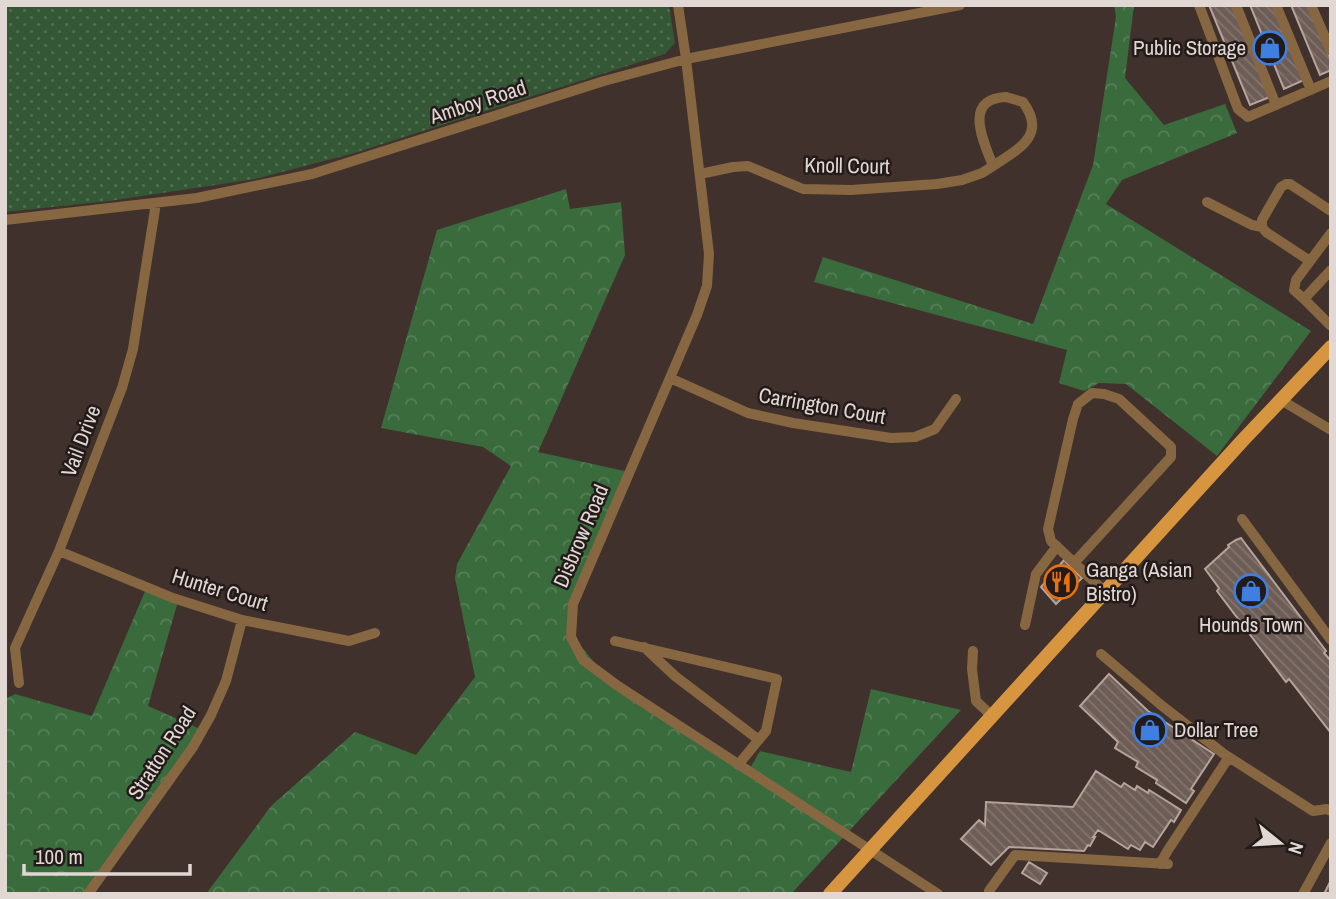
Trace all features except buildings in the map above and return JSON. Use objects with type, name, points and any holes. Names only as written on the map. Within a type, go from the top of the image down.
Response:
[{"type":"main road","points":[[830,894],[1281,400],[1327,356]]},
{"type":"street","name":"Disbrow Road","points":[[678,5],[709,254],[707,286],[573,604],[571,637],[583,660],[618,686],[938,894]]},
{"type":"street","name":"Amboy Road","points":[[5,220],[197,198],[312,174],[604,81],[686,59],[960,5]]},
{"type":"street","points":[[1199,5],[1238,109],[1248,117],[1331,81]]},
{"type":"street","points":[[1237,5],[1276,105]]},
{"type":"street","points":[[1276,5],[1311,90]]},
{"type":"street","points":[[1311,5],[1331,51]]},
{"type":"street","name":"Knoll Court","points":[[700,174],[748,166],[803,189],[851,190],[962,180],[982,173],[993,166],[1022,146],[1033,129],[1029,110],[1023,102],[1014,98],[990,100],[978,119],[993,166]]},
{"type":"street","points":[[1310,261],[1266,232],[1262,227],[1262,220],[1281,187],[1286,184],[1331,211]]},
{"type":"street","points":[[1207,202],[1252,225],[1262,227]]},
{"type":"street","name":"Vail Drive","points":[[19,683],[15,648],[60,551],[110,421],[133,349],[156,203]]},
{"type":"street","points":[[1331,233],[1296,280],[1294,290],[1331,326]]},
{"type":"street","points":[[1304,299],[1331,270]]},
{"type":"street","name":"Carrington Court","points":[[670,378],[748,413],[891,438],[915,437],[935,429],[956,399]]},
{"type":"street","points":[[1074,563],[1171,457],[1171,447],[1119,399],[1104,394],[1092,393],[1078,404],[1048,529],[1051,541],[1057,546],[1074,563],[1105,592]]},
{"type":"street","points":[[1281,400],[1331,429]]},
{"type":"street","points":[[1242,519],[1331,640]]},
{"type":"street","points":[[1025,625],[1036,574],[1057,546]]},
{"type":"street","name":"Hunter Court","points":[[60,551],[173,598],[242,620],[349,641],[375,633]]},
{"type":"street","name":"Stratton Road","points":[[88,894],[193,747],[205,726],[226,681],[242,620]]},
{"type":"street","points":[[615,640],[777,679],[766,731],[738,765]]},
{"type":"street","points":[[643,647],[674,676],[759,740]]},
{"type":"street","points":[[973,651],[976,701],[992,716]]},
{"type":"street","points":[[1101,654],[1161,705],[1229,757],[1313,811],[1331,811]]},
{"type":"street","points":[[989,891],[1015,855],[1164,864],[1168,850],[1229,757]]},
{"type":"street","points":[[1303,894],[1331,843]]},
{"type":"street","points":[[916,894],[925,885]]},
{"type":"green space","points":[[5,5],[669,5],[675,43],[665,54],[351,154],[255,179],[109,201],[5,212]]},
{"type":"green space","points":[[1114,5],[1134,5],[1125,78],[1164,125],[1225,104],[1237,133],[1122,180],[1106,204],[1311,331],[1217,456],[1126,384],[1099,383],[1084,391],[1059,383],[1067,350],[814,282],[823,257],[1033,324],[1093,165],[1116,17]]},
{"type":"green space","points":[[566,189],[570,209],[621,202],[625,255],[538,452],[629,472],[572,602],[570,633],[599,668],[749,770],[760,751],[851,772],[871,689],[961,710],[791,894],[206,894],[272,805],[355,732],[416,755],[475,677],[455,578],[457,564],[511,466],[483,447],[381,428],[437,230]]},
{"type":"green space","points":[[146,589],[178,601],[148,706],[207,732],[94,894],[5,894],[5,699],[15,694],[92,716]]},
{"type":"place","name":"Public Storage","points":[[1270,48]]},
{"type":"place","name":"Ganga (Asian Bistro)","points":[[1061,582]]},
{"type":"place","name":"Hounds Town","points":[[1251,591]]},
{"type":"place","name":"Dollar Tree","points":[[1150,730]]}]
